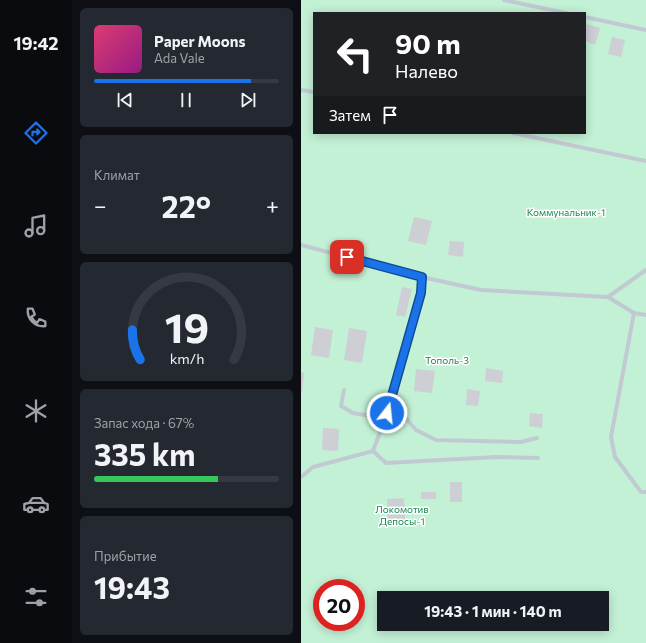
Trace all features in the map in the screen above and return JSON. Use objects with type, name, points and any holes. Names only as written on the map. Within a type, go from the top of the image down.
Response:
[{"type":"lane","points":[[504,0],[561,12]]},
{"type":"lane","points":[[586,17],[646,30]]},
{"type":"lane","points":[[301,90],[313,92]]},
{"type":"lane","points":[[518,134],[646,161]]},
{"type":"lane","points":[[301,245],[422,277],[481,290],[608,298],[634,313],[646,315]]},
{"type":"lane","points":[[608,298],[646,270]]},
{"type":"lane","points":[[373,451],[387,413],[421,293],[422,277]]},
{"type":"lane","points":[[634,313],[611,437],[615,457],[641,492],[646,492]]},
{"type":"lane","points":[[344,390],[341,406],[353,413],[376,417],[387,413],[404,416],[416,430],[436,440],[521,442],[537,438]]},
{"type":"lane","points":[[373,451],[386,463],[496,458],[538,458]]},
{"type":"lane","points":[[301,477],[313,467],[373,451]]},
{"type":"green space","points":[[301,0],[646,0],[646,643],[301,643]]},
{"type":"building","points":[[587,24],[600,28],[595,45],[586,41]]},
{"type":"building","points":[[612,37],[625,40],[621,57],[608,54]]},
{"type":"building","points":[[414,217],[432,221],[426,245],[408,241]]},
{"type":"building","points":[[450,241],[464,242],[463,257],[448,255]]},
{"type":"building","points":[[402,287],[412,289],[405,317],[396,315]]},
{"type":"building","points":[[315,327],[333,330],[329,358],[311,355]]},
{"type":"building","points":[[349,328],[367,331],[362,363],[344,360]]},
{"type":"building","points":[[486,368],[503,371],[502,383],[485,381]]},
{"type":"building","points":[[416,369],[435,371],[432,393],[414,391]]},
{"type":"building","points":[[301,372],[304,373],[302,392],[301,392]]},
{"type":"building","points":[[467,389],[480,391],[478,406],[466,405]]},
{"type":"building","points":[[530,413],[543,414],[542,428],[529,426]]},
{"type":"building","points":[[323,428],[339,429],[338,451],[322,450]]},
{"type":"building","points":[[450,482],[462,482],[462,502],[450,502]]},
{"type":"building","points":[[421,492],[436,492],[436,499],[421,499]]},
{"type":"building","points":[[404,498],[405,520],[388,520],[387,499]]},
{"type":"route","points":[[347,257],[422,277],[421,293],[387,413]]},
{"type":"park label","name":"Коммунальник-1","points":[[566,212]]},
{"type":"park label","name":"Тополь-3","points":[[447,360]]},
{"type":"park label","name":"Локомотив Депосы-1","points":[[402,514]]}]
